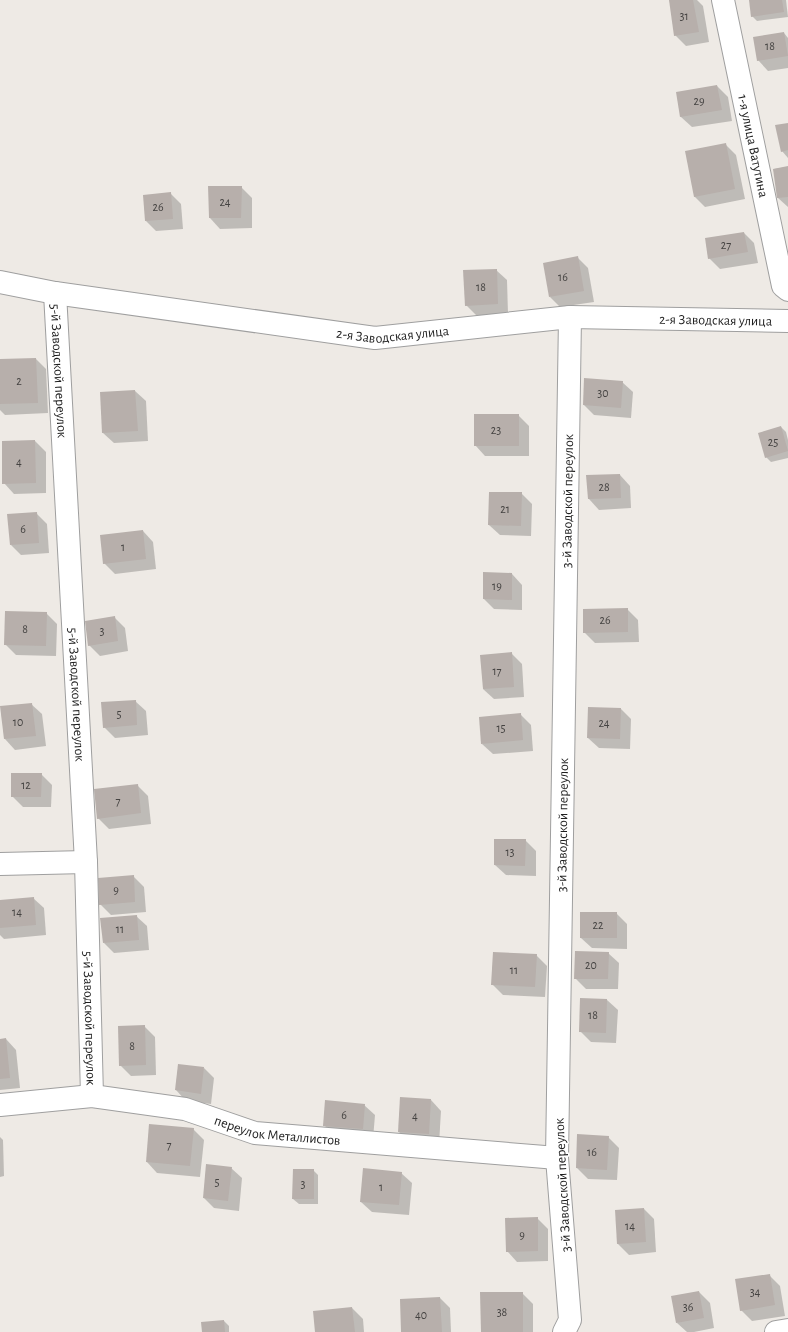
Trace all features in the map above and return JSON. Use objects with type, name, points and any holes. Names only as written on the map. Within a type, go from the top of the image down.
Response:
[{"type":"street","name":"1-я улица Ватутина","points":[[723,0],[783,286],[788,290]]},
{"type":"street","name":"2-я Заводская улица","points":[[0,282],[55,293],[375,338],[570,317],[788,321]]},
{"type":"street","name":"5-й Заводской переулок","points":[[55,293],[86,862],[92,1096]]},
{"type":"street","name":"3-й Заводской переулок","points":[[564,1332],[570,1320],[557,1158],[570,317]]},
{"type":"street","points":[[0,864],[86,862]]},
{"type":"street","name":"переулок Металлистов","points":[[0,1105],[92,1096],[185,1109],[255,1133],[557,1158]]},
{"type":"street","points":[[776,1332],[788,1330]]},
{"type":"building","points":[[669,0],[693,0],[699,32],[674,36]]},
{"type":"building","points":[[749,0],[782,0],[784,12],[751,17]]},
{"type":"building","points":[[784,32],[788,56],[757,61],[753,37]]},
{"type":"building","points":[[717,85],[722,110],[680,117],[676,92]]},
{"type":"building","points":[[788,123],[788,150],[781,152],[775,125]]},
{"type":"building","points":[[726,143],[735,189],[694,197],[685,151]]},
{"type":"building","points":[[788,166],[788,197],[777,198],[773,169]]},
{"type":"building","points":[[208,186],[242,186],[241,218],[209,218]]},
{"type":"building","points":[[171,192],[173,219],[145,221],[143,195]]},
{"type":"building","points":[[744,232],[748,252],[708,259],[705,238]]},
{"type":"building","points":[[578,256],[584,291],[549,297],[543,263]]},
{"type":"building","points":[[497,269],[498,304],[465,306],[463,270]]},
{"type":"building","points":[[36,358],[38,403],[0,404],[0,359]]},
{"type":"building","points":[[584,378],[623,381],[621,408],[583,405]]},
{"type":"building","points":[[135,390],[138,431],[102,433],[100,392]]},
{"type":"building","points":[[474,414],[519,414],[519,446],[474,446]]},
{"type":"building","points":[[781,426],[788,451],[765,458],[758,433]]},
{"type":"building","points":[[35,440],[36,483],[2,484],[2,441]]},
{"type":"building","points":[[620,474],[621,498],[588,499],[586,475]]},
{"type":"building","points":[[489,492],[522,492],[521,526],[488,525]]},
{"type":"building","points":[[37,512],[39,543],[10,545],[7,514]]},
{"type":"building","points":[[143,530],[146,559],[103,564],[100,535]]},
{"type":"building","points":[[483,572],[512,573],[512,600],[483,599]]},
{"type":"building","points":[[628,608],[628,632],[583,633],[583,609]]},
{"type":"building","points":[[5,611],[47,612],[46,646],[4,645]]},
{"type":"building","points":[[115,616],[118,641],[88,646],[85,621]]},
{"type":"building","points":[[512,652],[514,687],[483,689],[480,655]]},
{"type":"building","points":[[136,700],[137,725],[103,728],[101,702]]},
{"type":"building","points":[[32,703],[36,736],[4,739],[0,706]]},
{"type":"building","points":[[588,707],[621,708],[620,739],[587,738]]},
{"type":"building","points":[[521,713],[523,740],[481,744],[479,717]]},
{"type":"building","points":[[11,773],[42,773],[41,797],[11,797]]},
{"type":"building","points":[[138,784],[141,813],[97,819],[94,789]]},
{"type":"building","points":[[494,839],[526,839],[525,866],[494,865]]},
{"type":"building","points":[[134,875],[135,902],[99,905],[98,878]]},
{"type":"building","points":[[34,897],[36,925],[0,928],[0,900]]},
{"type":"building","points":[[580,912],[617,912],[617,938],[580,938]]},
{"type":"building","points":[[137,915],[139,940],[103,943],[100,918]]},
{"type":"building","points":[[575,951],[609,952],[608,979],[574,979]]},
{"type":"building","points":[[493,952],[537,954],[535,987],[491,985]]},
{"type":"building","points":[[580,998],[607,999],[606,1033],[579,1032]]},
{"type":"building","points":[[145,1025],[146,1065],[119,1066],[118,1026]]},
{"type":"building","points":[[6,1038],[10,1078],[0,1079],[0,1039]]},
{"type":"building","points":[[178,1064],[204,1067],[201,1094],[175,1090]]},
{"type":"building","points":[[400,1097],[431,1099],[429,1134],[398,1132]]},
{"type":"building","points":[[325,1100],[365,1104],[363,1129],[323,1126]]},
{"type":"building","points":[[149,1124],[194,1128],[190,1166],[146,1162]]},
{"type":"building","points":[[577,1134],[609,1136],[607,1170],[576,1168]]},
{"type":"building","points":[[206,1164],[232,1167],[228,1201],[203,1198]]},
{"type":"building","points":[[363,1168],[402,1172],[399,1205],[360,1202]]},
{"type":"building","points":[[293,1169],[314,1169],[314,1199],[292,1199]]},
{"type":"building","points":[[644,1208],[646,1242],[617,1244],[615,1210]]},
{"type":"building","points":[[538,1217],[538,1251],[506,1252],[505,1218]]},
{"type":"building","points":[[770,1274],[775,1305],[740,1311],[735,1279]]},
{"type":"building","points":[[699,1291],[704,1318],[676,1323],[671,1296]]},
{"type":"building","points":[[480,1292],[523,1292],[523,1332],[481,1332]]},
{"type":"building","points":[[440,1297],[442,1332],[401,1332],[400,1299]]},
{"type":"building","points":[[352,1307],[355,1332],[315,1332],[313,1311]]},
{"type":"building","points":[[224,1320],[225,1332],[202,1332],[201,1322]]}]
